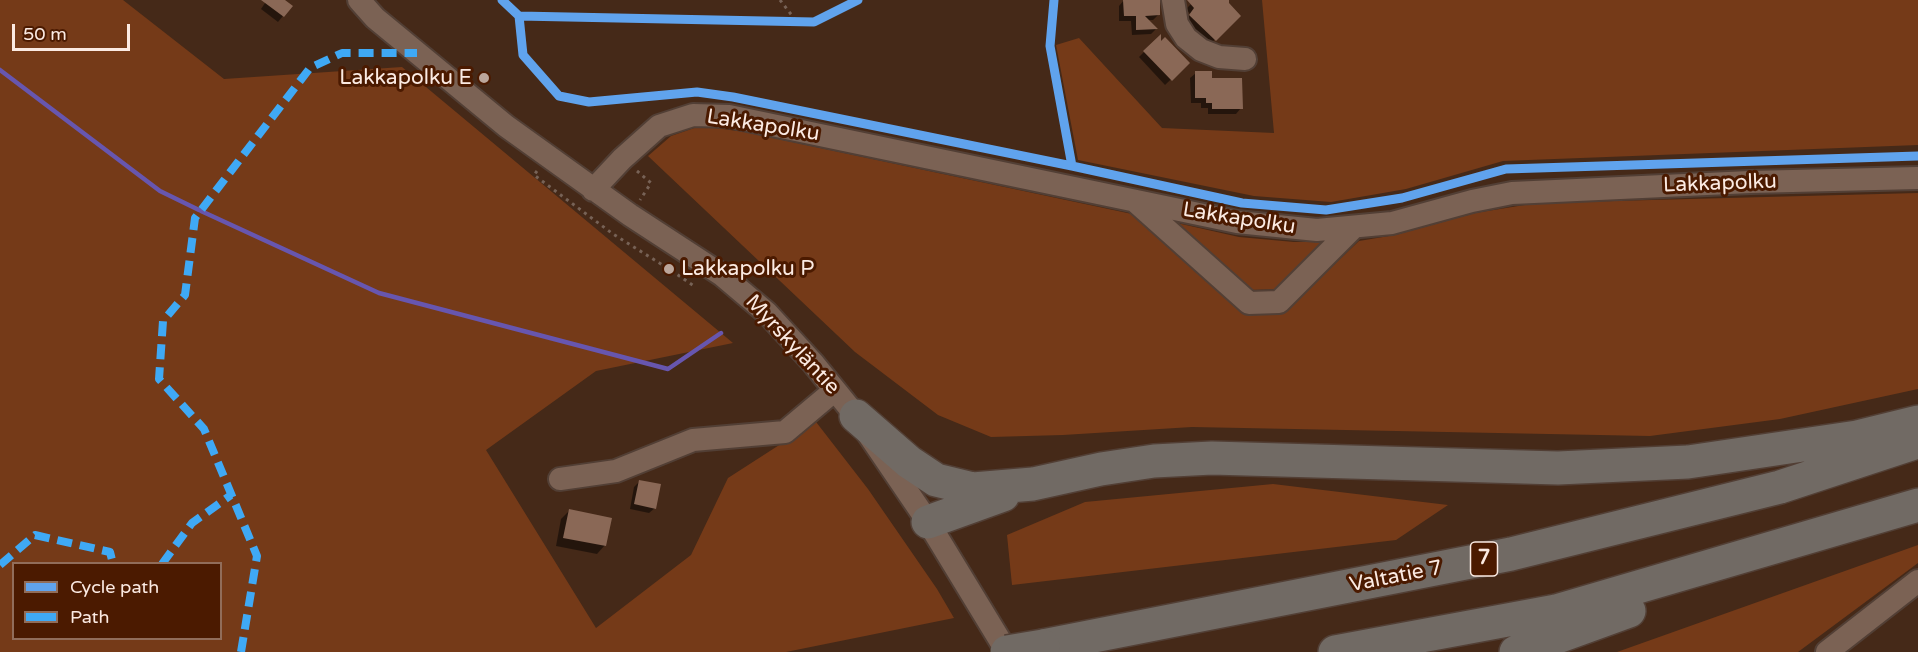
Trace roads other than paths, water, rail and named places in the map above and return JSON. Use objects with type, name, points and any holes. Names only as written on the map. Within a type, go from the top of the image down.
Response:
[{"type":"highway","points":[[856,416],[909,462],[936,480],[973,489],[1032,484],[1133,464],[1212,458],[1558,468],[1688,462],[1857,437],[1918,422]]},
{"type":"highway","name":"Valtatie 7","points":[[1007,652],[1511,554],[1780,487],[1918,441]]},
{"type":"highway","points":[[928,522],[1032,484]]},
{"type":"highway","points":[[1335,652],[1556,611],[1918,505]]},
{"type":"highway","points":[[1515,652],[1758,564],[1848,526]]},
{"type":"street","name":"Myrskyläntie","points":[[358,0],[375,18],[506,126],[593,190],[722,276],[758,305],[813,363],[856,416],[928,522],[1007,652]]},
{"type":"street","points":[[1173,0],[1177,24],[1186,38],[1201,50],[1219,57],[1245,59]]},
{"type":"street","name":"Lakkapolku","points":[[593,190],[622,159],[659,126],[693,115],[729,116],[1237,222],[1317,230],[1392,223],[1472,201],[1512,193],[1750,182],[1918,178]]},
{"type":"street","points":[[1135,201],[1249,303],[1279,302],[1353,228]]},
{"type":"street","points":[[560,479],[616,471],[693,440],[785,432],[835,390]]},
{"type":"street","points":[[1827,652],[1918,581]]},
{"type":"waterway","points":[[0,70],[160,191],[199,210]]},
{"type":"waterway","points":[[201,211],[379,293],[668,369],[721,333]]},
{"type":"place","name":"Lakkapolku E","points":[[484,78]]},
{"type":"place","name":"Lakkapolku P","points":[[669,269]]}]
